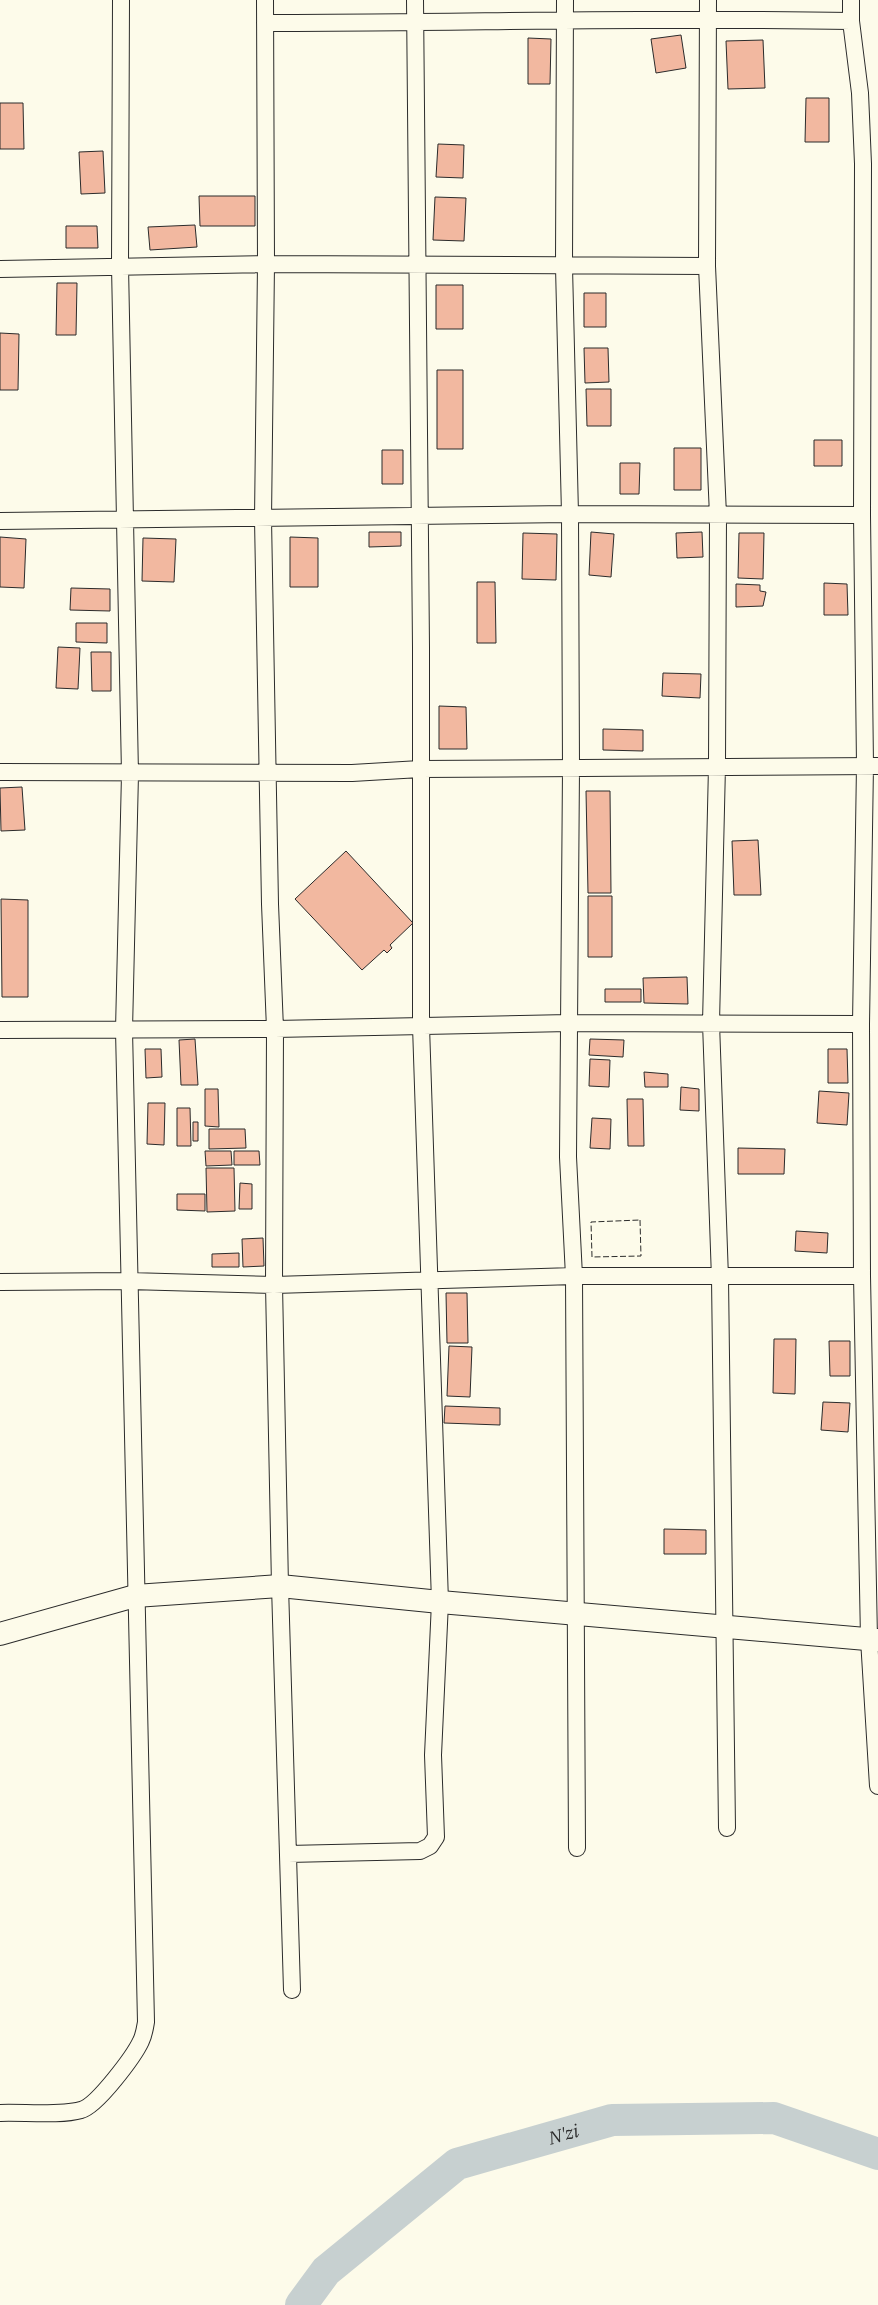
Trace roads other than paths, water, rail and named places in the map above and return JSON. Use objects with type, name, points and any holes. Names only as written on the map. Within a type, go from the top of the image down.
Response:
[{"type":"main road","points":[[0,1634],[135,1596],[280,1586],[577,1615],[874,1640]]},
{"type":"street","points":[[0,2113],[75,2111],[89,2106],[119,2074],[137,2048],[144,2036],[146,2022],[135,1596],[134,1440],[124,1030],[130,774],[120,266],[121,0]]},
{"type":"street","points":[[265,0],[266,264],[263,519],[270,904],[275,1029],[274,1285],[280,1586],[292,1990]]},
{"type":"street","points":[[288,1854],[420,1851],[430,1846],[436,1838],[433,1747],[440,1602],[428,1280],[422,1026],[420,517],[414,0]]},
{"type":"street","points":[[565,0],[564,266],[570,514],[571,768],[568,1157],[574,1276],[577,1848]]},
{"type":"street","points":[[708,0],[707,266],[718,515],[717,766],[711,1023],[720,1278],[726,1628],[727,1828]]},
{"type":"street","points":[[851,0],[851,21],[871,164],[862,515],[872,765],[861,1024],[862,1276],[878,1786]]},
{"type":"street","points":[[265,23],[415,23],[707,18],[851,21]]},
{"type":"street","points":[[0,269],[266,264],[707,266]]},
{"type":"street","points":[[0,521],[570,514],[862,515]]},
{"type":"street","points":[[0,772],[130,774],[352,773],[420,769],[872,765]]},
{"type":"street","points":[[0,1030],[275,1029],[569,1023],[861,1024]]},
{"type":"street","points":[[0,1282],[129,1281],[274,1285],[574,1276],[720,1278],[862,1276]]},
{"type":"waterway","name":"N'zi","points":[[301,2305],[326,2271],[457,2164],[612,2120],[774,2118],[878,2154]]}]
